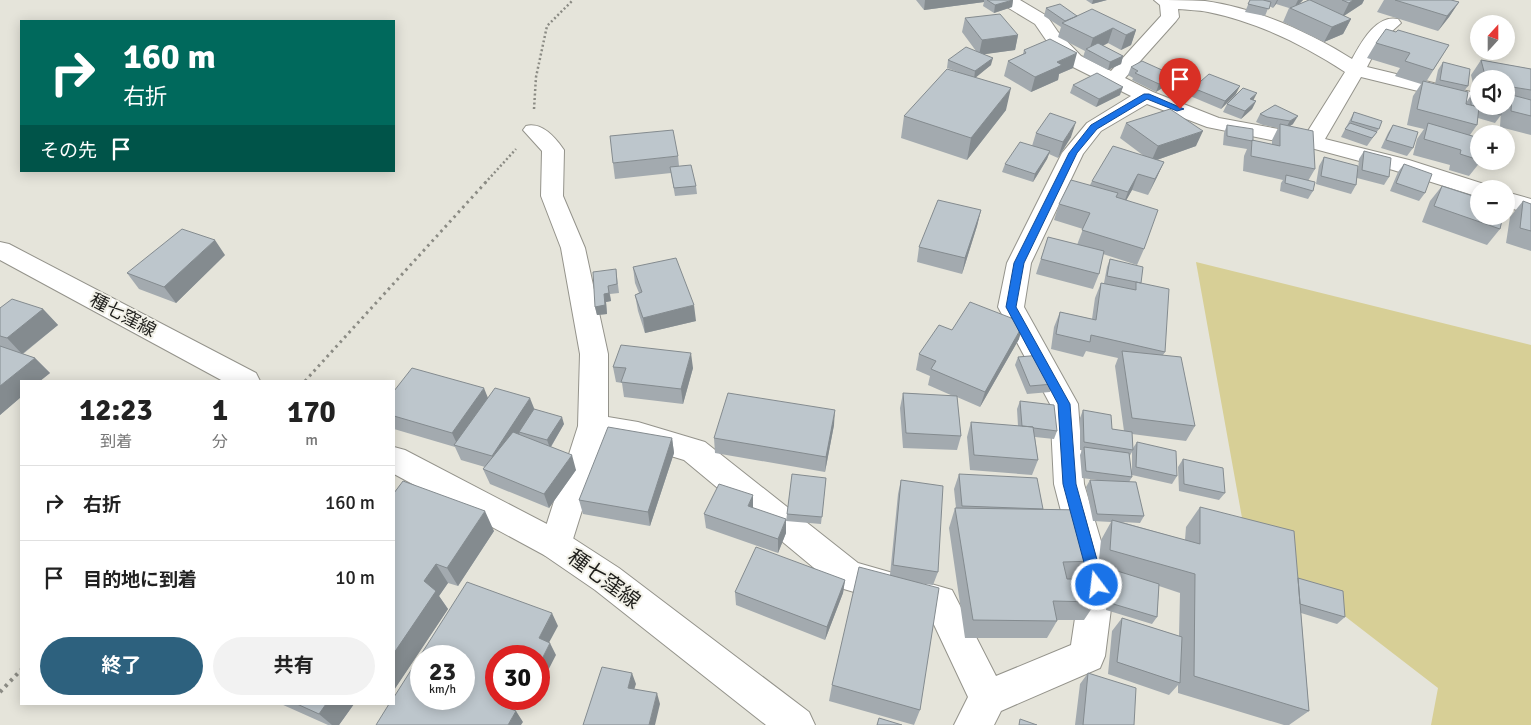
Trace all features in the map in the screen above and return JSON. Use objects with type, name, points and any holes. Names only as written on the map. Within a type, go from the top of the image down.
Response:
[{"type":"street","points":[[1008,0],[1041,20],[1052,36],[1074,60],[1146,96],[1214,122],[1312,142],[1401,165],[1470,187]]},
{"type":"street","points":[[1114,79],[1170,17],[1166,1],[1209,7],[1267,24],[1334,55],[1356,70],[1470,98]]},
{"type":"street","points":[[1312,142],[1356,70],[1372,39],[1392,23]]},
{"type":"street","points":[[593,426],[638,434],[694,451],[849,576],[940,601],[981,712],[1087,656],[1097,585],[1069,484],[1064,404],[1011,307],[1019,263],[1073,153],[1094,127],[1146,96]]},
{"type":"street","points":[[533,130],[554,150],[552,196],[573,248],[594,354],[593,426],[556,545]]},
{"type":"street","points":[[1515,202],[1531,207]]},
{"type":"street","name":"種七窪線","points":[[0,250],[244,380]]},
{"type":"street","name":"種七窪線","points":[[395,460],[556,545],[607,579],[796,725]]},
{"type":"path","points":[[305,380],[533,130],[536,77],[547,26],[573,0]]},
{"type":"path","points":[[0,692],[20,671]]},
{"type":"shaded area","points":[[1196,262],[1531,345],[1531,725],[1431,725],[1438,688],[1246,540]]},
{"type":"building","points":[[987,0],[1013,0],[995,5]]},
{"type":"building","points":[[1250,0],[1271,2],[1269,9],[1248,4]]},
{"type":"building","points":[[1310,0],[1351,19],[1332,27],[1290,8]]},
{"type":"building","points":[[1342,0],[1353,0],[1349,3]]},
{"type":"building","points":[[1395,0],[1451,0],[1459,2],[1447,16]]},
{"type":"building","points":[[1060,4],[1077,16],[1065,21],[1046,8]]},
{"type":"building","points":[[1092,9],[1136,30],[1126,35],[1113,28],[1093,38],[1062,23]]},
{"type":"building","points":[[1000,14],[1018,35],[982,40],[965,18]]},
{"type":"building","points":[[1386,29],[1396,32],[1398,30],[1449,45],[1433,70],[1405,61],[1410,53],[1376,43]]},
{"type":"building","points":[[1050,39],[1077,53],[1057,62],[1062,65],[1035,77],[1008,61],[1026,53],[1024,50]]},
{"type":"building","points":[[1098,43],[1123,56],[1110,62],[1086,49]]},
{"type":"building","points":[[966,47],[993,58],[975,71],[948,60]]},
{"type":"building","points":[[1481,60],[1531,69],[1531,90],[1515,87],[1515,70],[1484,70]]},
{"type":"building","points":[[1142,61],[1173,75],[1159,84],[1135,73],[1138,71],[1131,67]]},
{"type":"building","points":[[1443,62],[1470,69],[1468,86],[1440,80]]},
{"type":"building","points":[[947,69],[1011,88],[971,138],[904,116]]},
{"type":"building","points":[[1097,73],[1123,87],[1099,99],[1073,85]]},
{"type":"building","points":[[1209,74],[1240,86],[1225,101],[1193,88]]},
{"type":"building","points":[[1423,81],[1468,92],[1466,104],[1470,105],[1470,115],[1478,115],[1477,125],[1417,109]]},
{"type":"building","points":[[1243,88],[1257,93],[1250,99],[1256,101],[1245,111],[1227,104]]},
{"type":"building","points":[[1515,96],[1531,100],[1531,116],[1515,112]]},
{"type":"building","points":[[1275,105],[1298,116],[1290,121],[1260,114]]},
{"type":"building","points":[[1170,109],[1203,131],[1158,146],[1126,123]]},
{"type":"building","points":[[1354,112],[1382,121],[1379,129],[1351,121]]},
{"type":"building","points":[[1050,113],[1076,122],[1063,142],[1036,133]]},
{"type":"building","points":[[1350,123],[1377,132],[1372,138],[1345,129]]},
{"type":"building","points":[[1428,123],[1470,135],[1470,157],[1460,154],[1461,150],[1424,139]]},
{"type":"building","points":[[1280,124],[1313,131],[1315,169],[1251,156],[1252,140],[1280,146]]},
{"type":"building","points":[[1227,125],[1253,129],[1253,141],[1227,136]]},
{"type":"building","points":[[1393,125],[1418,132],[1413,148],[1386,140]]},
{"type":"building","points":[[673,130],[678,156],[613,163],[610,136]]},
{"type":"building","points":[[1020,142],[1050,151],[1035,174],[1005,164]]},
{"type":"building","points":[[1113,146],[1164,162],[1155,179],[1138,174],[1128,192],[1092,181]]},
{"type":"building","points":[[1364,151],[1391,158],[1389,177],[1362,170]]},
{"type":"building","points":[[1324,157],[1358,166],[1356,185],[1321,176]]},
{"type":"building","points":[[1404,164],[1432,174],[1425,193],[1396,183]]},
{"type":"building","points":[[691,165],[696,186],[674,188],[670,167]]},
{"type":"building","points":[[1286,175],[1315,182],[1313,191],[1285,183]]},
{"type":"building","points":[[1071,180],[1118,193],[1116,197],[1158,210],[1144,249],[1082,230],[1090,213],[1059,204]]},
{"type":"building","points":[[1442,186],[1470,195],[1470,219],[1434,206]]},
{"type":"building","points":[[938,200],[981,210],[965,258],[919,247]]},
{"type":"building","points":[[1523,201],[1531,204],[1531,231],[1520,228]]},
{"type":"building","points":[[1489,225],[1501,225],[1500,229]]},
{"type":"building","points":[[182,229],[215,240],[164,287],[127,273]]},
{"type":"building","points":[[1048,237],[1104,251],[1099,274],[1041,259]]},
{"type":"building","points":[[676,258],[694,305],[643,318],[635,295],[642,292],[633,267]]},
{"type":"building","points":[[1110,259],[1143,267],[1141,283],[1107,276]]},
{"type":"building","points":[[616,269],[617,284],[608,286],[609,293],[604,294],[605,305],[595,307],[593,272]]},
{"type":"building","points":[[1136,282],[1169,289],[1165,352],[1091,335],[1090,342],[1056,334],[1060,312],[1096,320],[1101,283],[1136,290]]},
{"type":"building","points":[[12,299],[43,309],[7,338],[0,336],[0,308]]},
{"type":"building","points":[[970,302],[1024,323],[985,392],[931,369],[936,361],[919,354],[939,325],[952,330]]},
{"type":"building","points":[[621,345],[691,353],[681,389],[621,382],[626,368],[613,367]]},
{"type":"building","points":[[0,346],[35,358],[0,386]]},
{"type":"building","points":[[1122,351],[1181,357],[1195,426],[1132,418]]},
{"type":"building","points":[[1041,355],[1053,384],[1030,386],[1018,357]]},
{"type":"building","points":[[412,368],[484,388],[452,433],[395,416],[395,390]]},
{"type":"building","points":[[495,388],[530,398],[492,456],[454,445]]},
{"type":"building","points":[[728,393],[835,410],[826,457],[714,438]]},
{"type":"building","points":[[903,393],[957,396],[961,436],[906,433]]},
{"type":"building","points":[[1020,401],[1054,405],[1057,431],[1022,426]]},
{"type":"building","points":[[534,409],[562,417],[547,440],[519,432]]},
{"type":"building","points":[[1083,410],[1111,415],[1112,429],[1132,432],[1133,450],[1084,442]]},
{"type":"building","points":[[971,422],[1033,427],[1038,460],[974,455]]},
{"type":"building","points":[[608,427],[672,438],[648,512],[579,500]]},
{"type":"building","points":[[513,432],[572,455],[544,494],[483,469]]},
{"type":"building","points":[[1137,442],[1176,451],[1177,476],[1136,467]]},
{"type":"building","points":[[1084,447],[1129,453],[1132,477],[1086,471]]},
{"type":"building","points":[[1183,459],[1223,468],[1225,493],[1184,484]]},
{"type":"building","points":[[792,474],[826,478],[822,517],[787,514]]},
{"type":"building","points":[[959,474],[1037,478],[1043,509],[962,506]]},
{"type":"building","points":[[901,480],[943,486],[938,572],[893,565]]},
{"type":"building","points":[[1090,480],[1136,482],[1144,516],[1097,514]]},
{"type":"building","points":[[403,481],[485,511],[447,568],[436,564],[424,581],[436,591],[395,652],[395,492]]},
{"type":"building","points":[[719,484],[753,495],[748,506],[786,519],[778,539],[704,514]]},
{"type":"building","points":[[1200,507],[1294,531],[1309,711],[1194,676],[1195,574],[1110,550],[1112,520],[1200,544]]},
{"type":"building","points":[[955,508],[1083,510],[1097,561],[1063,562],[1067,579],[1090,579],[1096,602],[1053,601],[1057,621],[973,620]]},
{"type":"building","points":[[756,547],[845,580],[827,627],[735,592]]},
{"type":"building","points":[[859,567],[939,588],[920,710],[832,685]]},
{"type":"building","points":[[1114,570],[1159,584],[1157,617],[1110,603]]},
{"type":"building","points":[[1298,578],[1343,591],[1345,617],[1300,604]]},
{"type":"building","points":[[467,582],[552,613],[539,638],[550,643],[549,645],[485,645],[485,710],[516,711],[508,725],[376,725],[388,705],[395,705],[395,695],[410,672],[410,710],[475,710],[475,645],[427,645]]},
{"type":"building","points":[[1122,618],[1182,637],[1180,683],[1117,662]]},
{"type":"building","points":[[602,667],[632,673],[628,688],[657,693],[649,725],[583,725]]},
{"type":"building","points":[[1088,673],[1136,688],[1134,725],[1083,725]]},
{"type":"building","points":[[299,705],[325,705],[319,714]]},
{"type":"building","points":[[879,718],[902,725],[877,725]]},
{"type":"building","points":[[1020,719],[1037,725],[1019,725]]},
{"type":"route","points":[[1097,585],[1069,484],[1064,404],[1011,307],[1019,263],[1073,153],[1094,127],[1146,96],[1180,109]]}]
